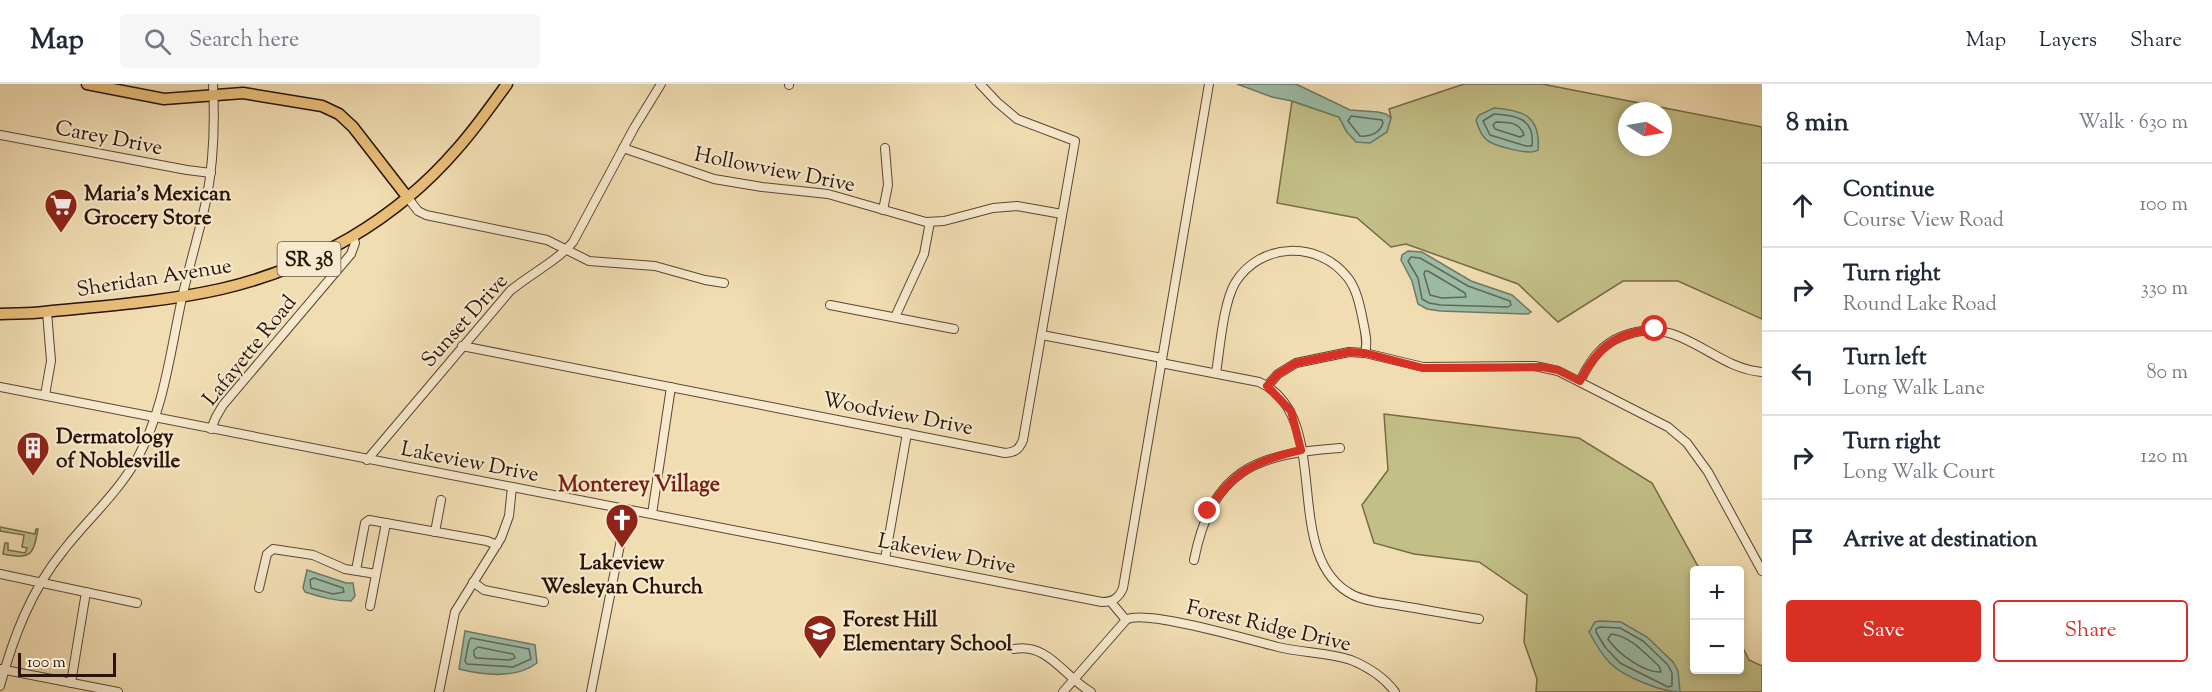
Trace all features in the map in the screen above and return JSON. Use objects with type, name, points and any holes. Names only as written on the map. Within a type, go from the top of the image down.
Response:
[{"type":"main road","points":[[87,84],[164,99],[213,90],[257,94],[328,108],[353,127],[408,198]]},
{"type":"main road","name":"Sheridan Avenue","points":[[0,320],[20,315],[182,296],[221,289],[257,279],[308,259],[353,236],[408,198],[456,151],[507,84]]},
{"type":"main road","name":"Sheridan Avenue","points":[[0,314],[20,315]]},
{"type":"street","name":"Sunset Drive","points":[[367,460],[510,291],[566,250],[579,233],[623,148],[661,84]]},
{"type":"street","name":"Woodview Drive","points":[[462,346],[1005,453],[1018,450],[1023,440],[1075,141],[1017,119],[980,84]]},
{"type":"street","points":[[1063,692],[1126,620],[1111,602],[1116,599],[1123,588],[1209,84]]},
{"type":"street","points":[[0,686],[2,670],[16,634],[42,582],[62,552],[129,471],[143,447],[155,418],[211,173],[214,145],[213,90]]},
{"type":"street","name":"Carey Drive","points":[[0,135],[211,173]]},
{"type":"street","name":"Hollowview Drive","points":[[623,148],[714,179],[828,194],[930,222],[952,220],[993,208],[1017,206],[1062,214]]},
{"type":"street","points":[[883,210],[888,185],[885,148]]},
{"type":"street","points":[[408,198],[418,211],[426,215],[526,234],[547,240],[580,258],[598,263],[655,266],[724,283]]},
{"type":"street","points":[[895,317],[924,254],[930,222]]},
{"type":"street","name":"Lafayette Road","points":[[212,429],[224,405],[351,254],[355,243],[353,236]]},
{"type":"street","points":[[1216,373],[1229,299],[1236,282],[1255,261],[1269,254],[1284,251],[1307,252],[1321,256],[1347,276],[1360,309],[1367,342],[1365,353]]},
{"type":"street","points":[[830,304],[954,329]]},
{"type":"street","points":[[45,395],[51,361],[47,312]]},
{"type":"street","points":[[1580,381],[1593,357],[1610,342],[1635,332],[1655,329],[1673,333],[1739,366],[1762,372]]},
{"type":"street","points":[[1042,335],[1250,379],[1267,386],[1291,411],[1301,450],[1318,553],[1322,564],[1334,581],[1353,595],[1371,601],[1479,619]]},
{"type":"street","points":[[1267,386],[1278,374],[1296,363],[1343,352],[1365,353],[1423,368],[1543,367],[1558,370],[1668,427],[1692,448],[1708,472],[1762,571]]},
{"type":"street","name":"Lakeview Drive","points":[[0,387],[367,460],[1111,602]]},
{"type":"street","points":[[652,514],[671,387]]},
{"type":"street","points":[[885,559],[907,433]]},
{"type":"street","points":[[1194,560],[1208,511],[1217,495],[1229,482],[1255,464],[1301,450],[1340,448]]},
{"type":"street","points":[[439,692],[455,612],[497,545],[509,516],[512,487]]},
{"type":"street","points":[[435,532],[441,500]]},
{"type":"street","points":[[591,692],[627,509]]},
{"type":"street","points":[[356,570],[366,521],[487,541],[497,545]]},
{"type":"street","points":[[370,606],[386,523]]},
{"type":"street","points":[[259,588],[267,554],[273,549],[313,555],[337,566],[376,574]]},
{"type":"street","points":[[0,574],[137,603]]},
{"type":"street","points":[[473,582],[480,588],[493,592],[544,602]]},
{"type":"street","points":[[71,683],[86,591]]},
{"type":"street","name":"Forest Ridge Drive","points":[[1126,620],[1133,616],[1172,621],[1280,648],[1348,659],[1376,673],[1395,692]]},
{"type":"street","points":[[1014,650],[1023,648],[1038,650],[1091,692]]},
{"type":"street","points":[[2,670],[118,692]]},
{"type":"shaded area","points":[[1464,84],[1542,84],[1634,102],[1618,102],[1618,156],[1672,156],[1672,109],[1762,127],[1762,319],[1678,281],[1623,281],[1558,322],[1518,284],[1406,244],[1391,247],[1357,218],[1277,203],[1292,101],[1339,117],[1347,132],[1391,118],[1389,109]]},
{"type":"shaded area","points":[[1384,414],[1579,438],[1652,483],[1698,566],[1690,566],[1690,674],[1744,674],[1744,650],[1749,660],[1762,666],[1762,692],[1536,692],[1537,679],[1524,642],[1527,595],[1479,562],[1414,554],[1374,543],[1362,505],[1388,470]]},
{"type":"shaded area","points":[[0,527],[35,534],[38,529],[32,551],[25,556],[3,554],[5,543],[8,543],[8,550],[25,553],[27,548],[22,547],[24,535],[0,531]]},
{"type":"water","points":[[1237,84],[1296,84],[1350,110],[1378,112],[1391,118],[1387,132],[1370,143],[1356,142],[1347,132],[1339,117]]},
{"type":"water","points":[[1494,108],[1514,111],[1528,117],[1536,129],[1538,150],[1528,152],[1513,150],[1486,139],[1476,120],[1479,115]]},
{"type":"water","points":[[1408,251],[1422,252],[1471,281],[1512,295],[1531,312],[1528,314],[1427,309],[1418,304],[1412,281],[1401,260],[1402,255]]},
{"type":"water","points":[[307,570],[346,583],[353,583],[355,596],[351,601],[345,601],[305,592],[303,588]]},
{"type":"water","points":[[1595,622],[1621,622],[1647,637],[1673,662],[1678,671],[1680,692],[1644,683],[1610,663],[1589,632]]},
{"type":"water","points":[[465,631],[535,645],[537,663],[509,674],[478,673],[459,669]]},
{"type":"place","name":"Maria's Mexican Grocery Store","points":[[61,234]]},
{"type":"place","name":"Dermatology of Noblesville","points":[[33,477]]},
{"type":"place","name":"Lakeview Wesleyan Church","points":[[622,549]]},
{"type":"place","name":"Forest Hill Elementary School","points":[[820,660]]},
{"type":"district","name":"Monterey Village","points":[[639,483]]},
{"type":"route","points":[[1208,511],[1217,495],[1241,473],[1269,458],[1301,450],[1291,411],[1267,386],[1278,374],[1296,363],[1354,351],[1423,368],[1535,366],[1551,368],[1580,381],[1588,363],[1610,342],[1641,330],[1655,329]]}]
